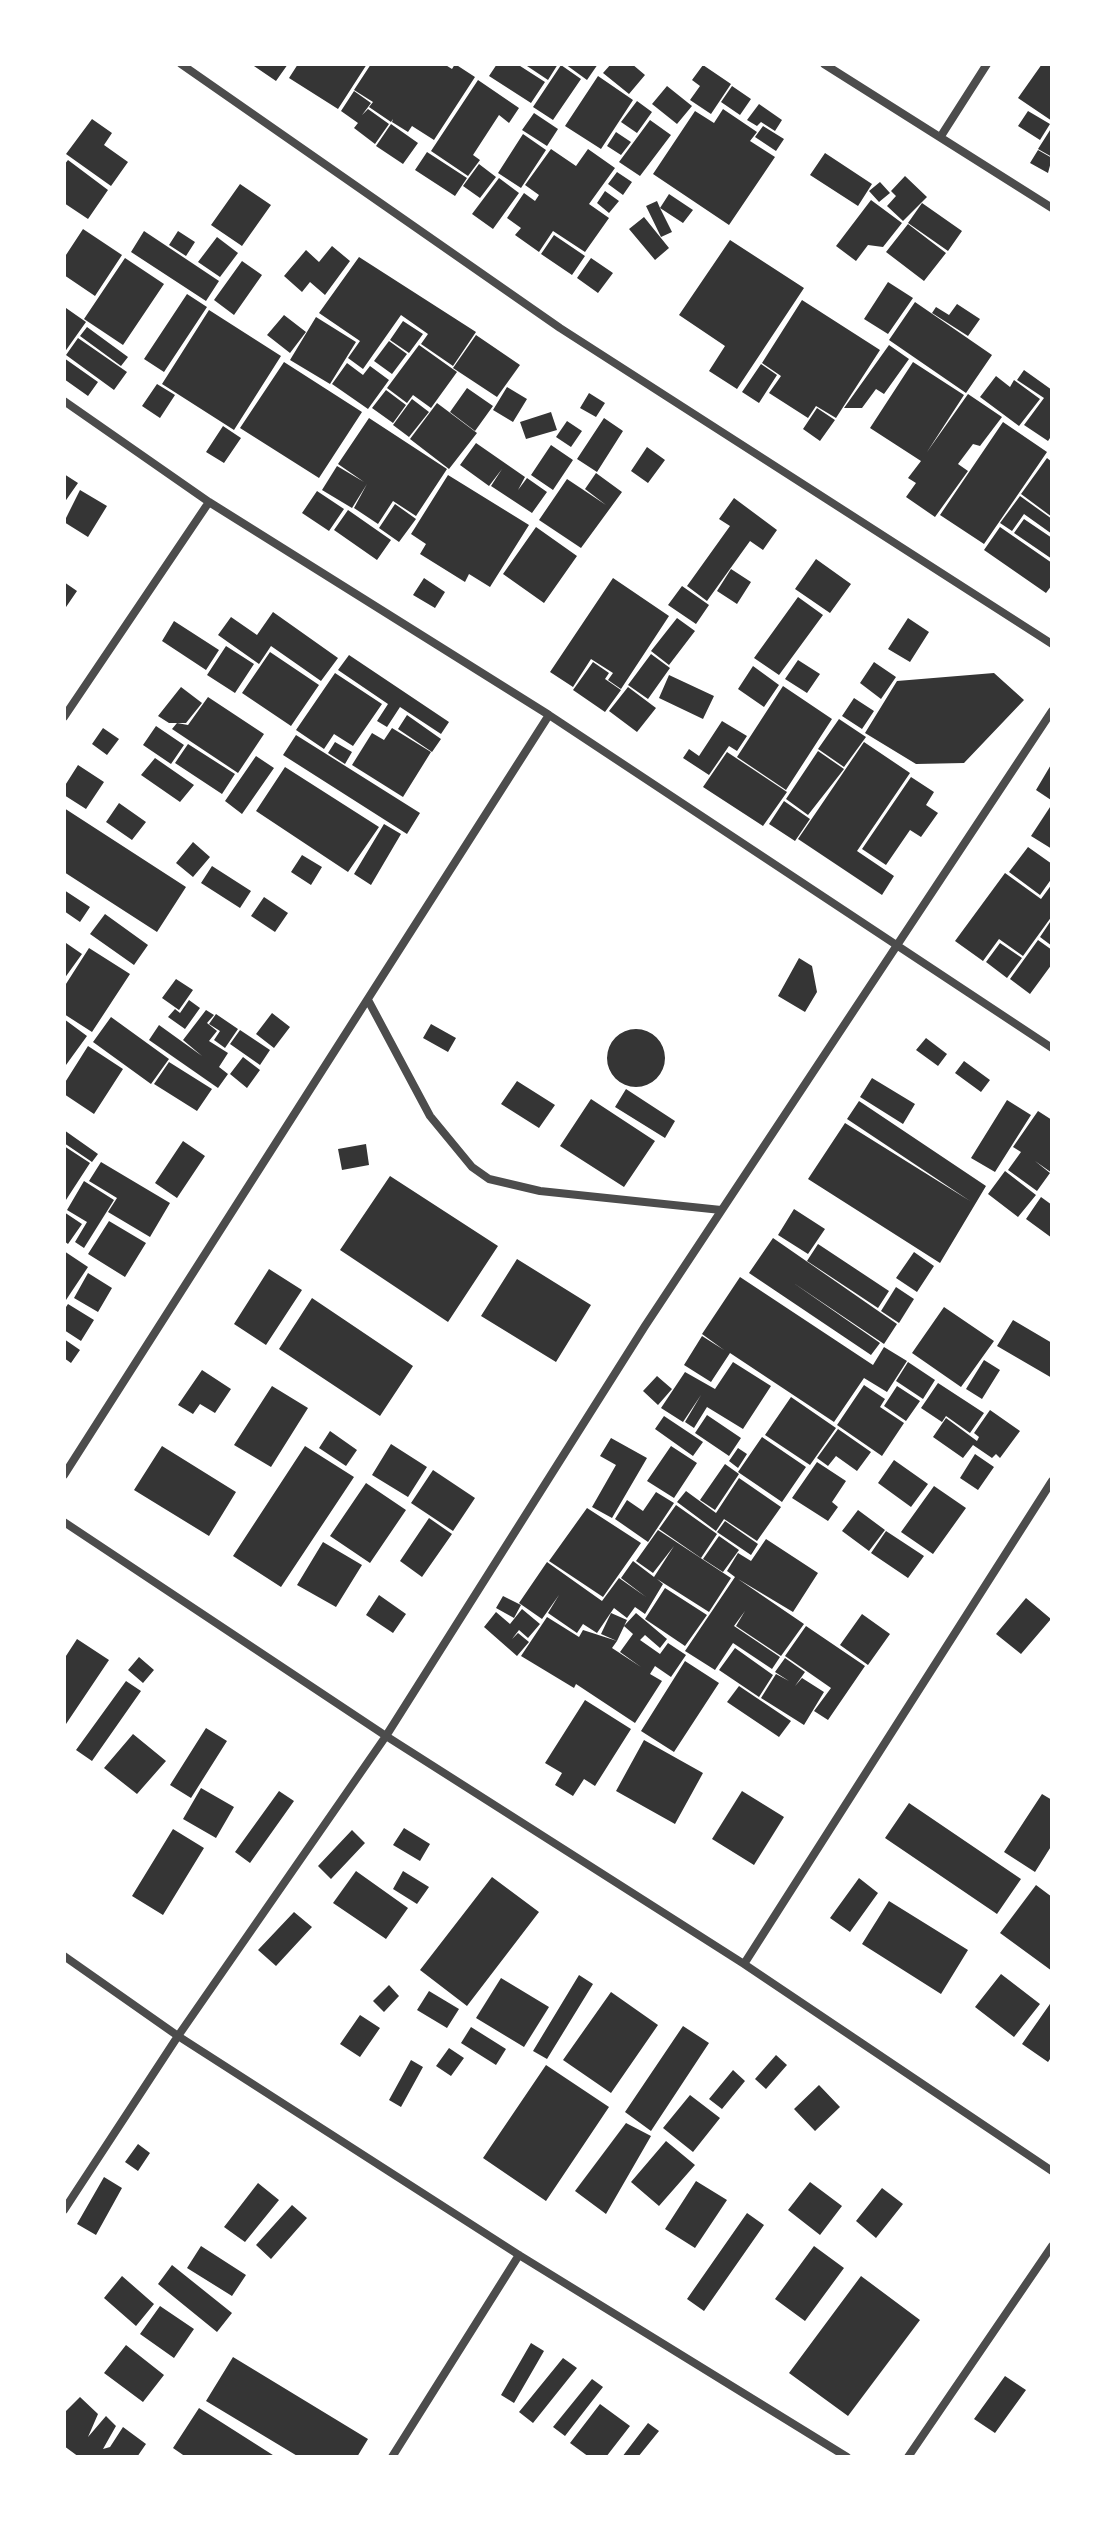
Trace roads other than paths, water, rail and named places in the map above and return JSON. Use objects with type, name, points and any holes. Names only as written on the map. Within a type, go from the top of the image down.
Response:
[{"type":"street","points":[[181,64],[560,328],[1052,644]]},
{"type":"street","points":[[824,64],[1052,208]]},
{"type":"street","points":[[941,136],[987,64]]},
{"type":"street","points":[[64,401],[209,502],[549,715],[1052,1048]]},
{"type":"street","points":[[64,717],[209,502]]},
{"type":"street","points":[[64,2210],[178,2036],[386,1736],[721,1210],[1052,711]]},
{"type":"street","points":[[64,1475],[549,715]]},
{"type":"street","points":[[368,1000],[430,1116],[472,1167],[489,1179],[540,1191],[721,1210]]},
{"type":"street","points":[[744,1964],[1052,1481]]},
{"type":"street","points":[[64,1522],[386,1736],[744,1964],[1052,2171]]},
{"type":"street","points":[[64,1956],[178,2036],[519,2255],[847,2457]]},
{"type":"street","points":[[908,2457],[1052,2246]]},
{"type":"street","points":[[392,2457],[519,2255]]}]
